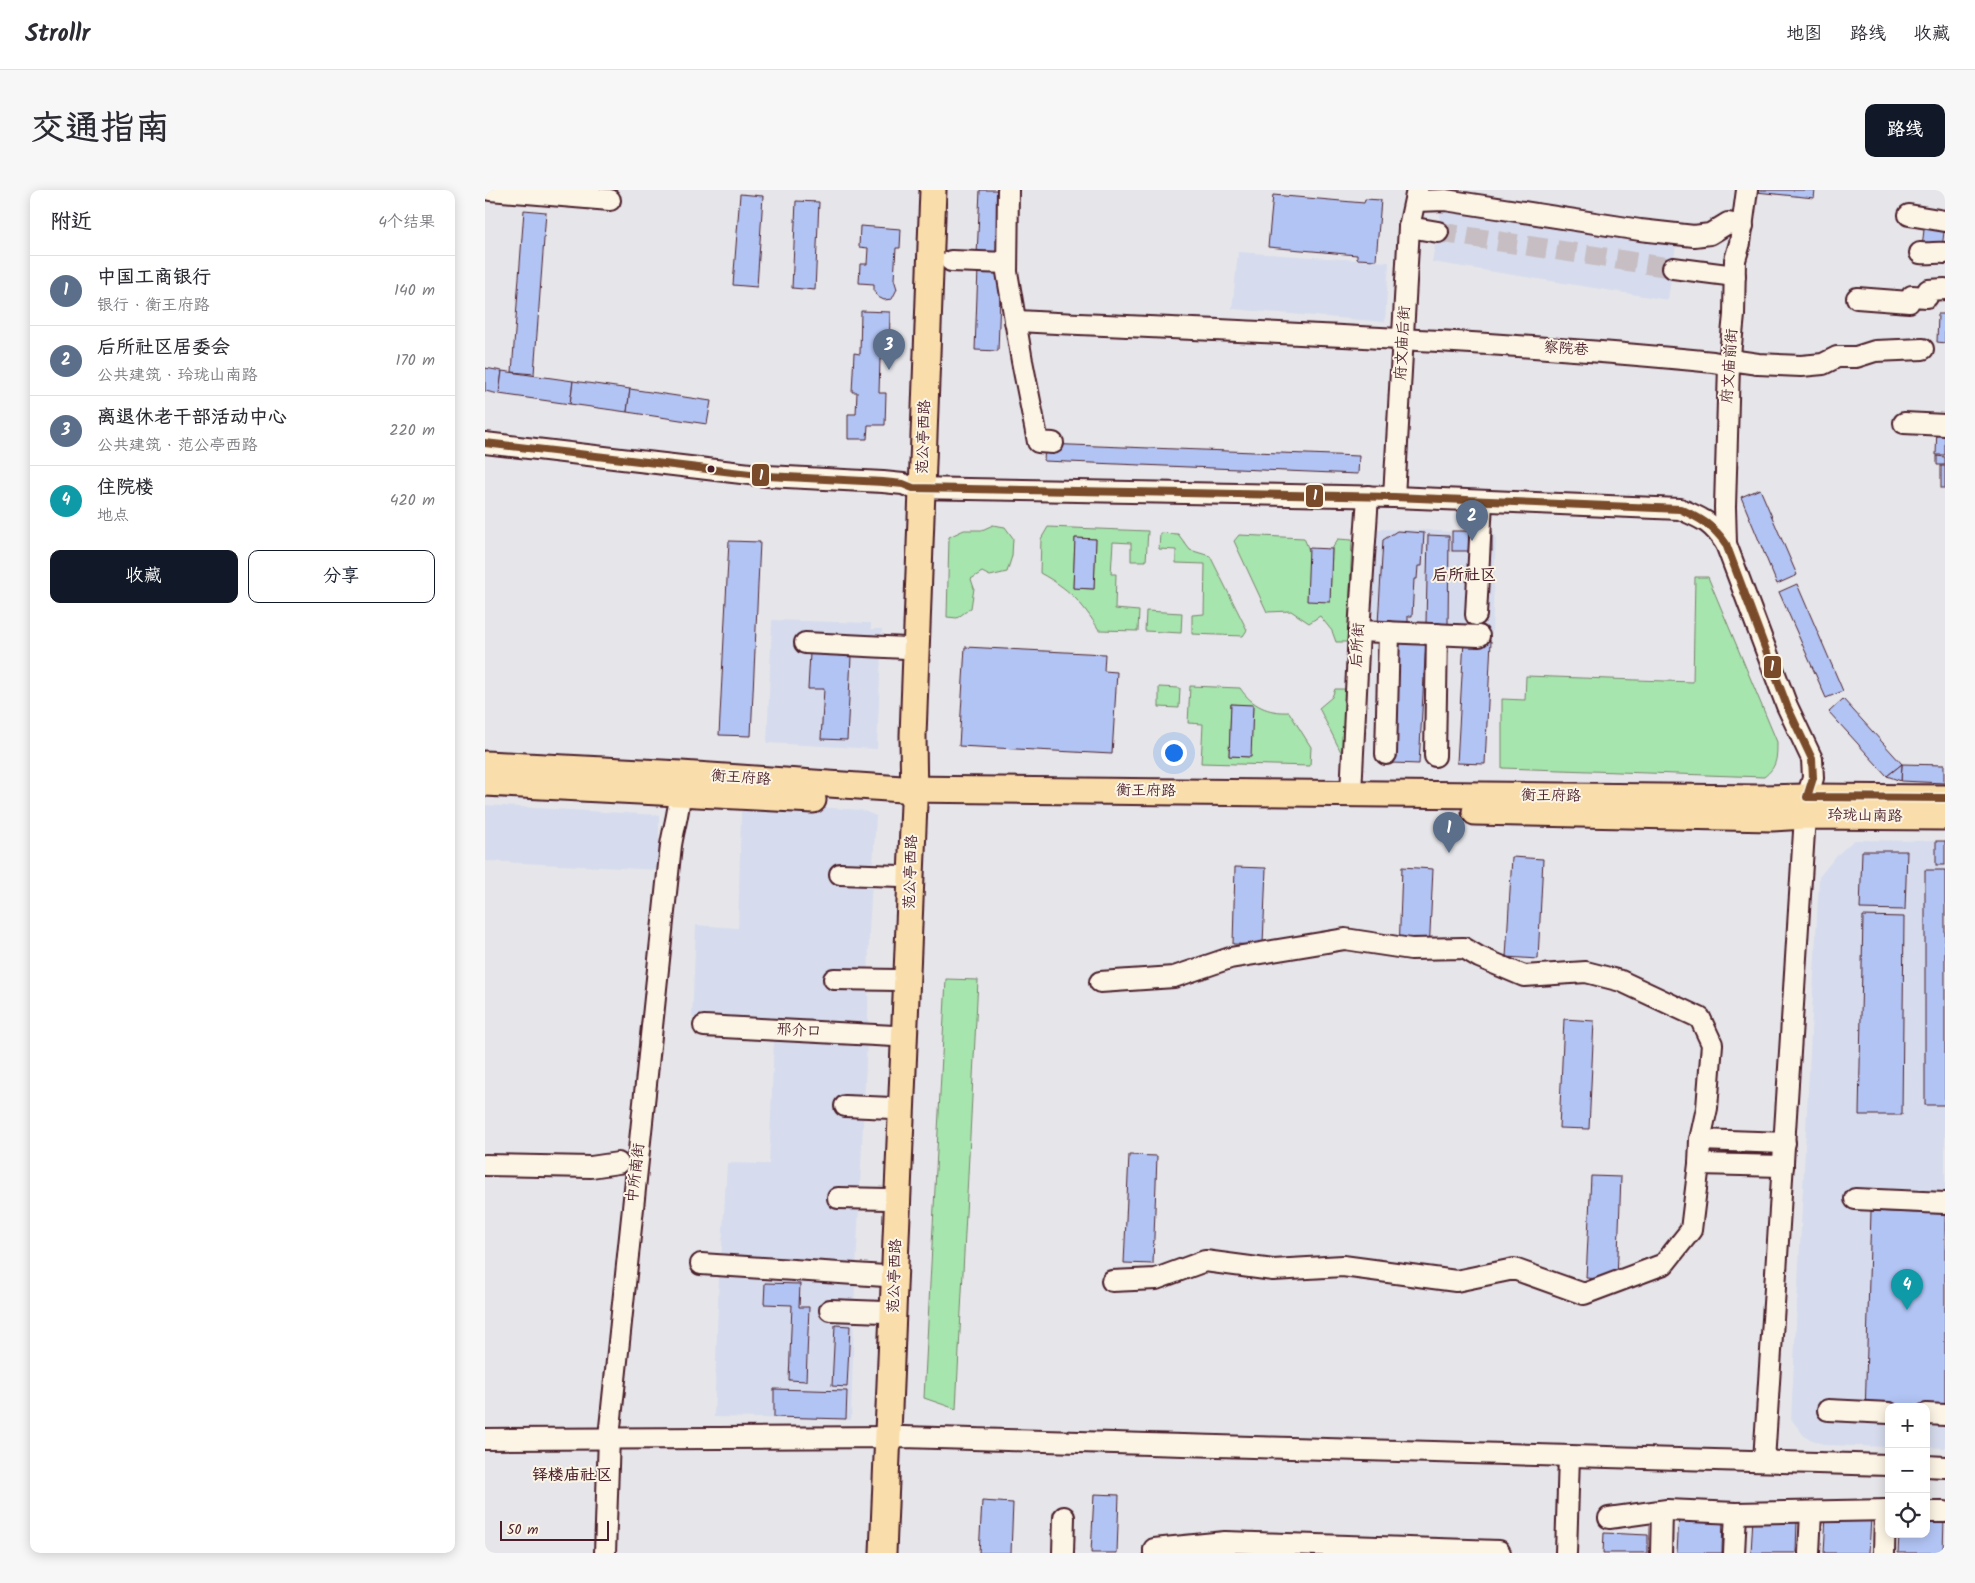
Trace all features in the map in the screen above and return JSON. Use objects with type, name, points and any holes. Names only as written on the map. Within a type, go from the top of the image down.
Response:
[{"type":"main road","name":"范公亭西路","points":[[883,1553],[885,1276],[900,876],[913,736],[923,190]]},
{"type":"main road","name":"范公亭西路","points":[[874,1553],[884,1437],[908,797],[902,741],[906,648],[918,487],[933,190]]},
{"type":"main road","name":"衡王府路","points":[[485,764],[681,774],[908,797],[1351,793],[1761,798],[1806,806]]},
{"type":"main road","name":"衡王府路","points":[[485,783],[680,794],[908,797],[1772,818],[1806,806]]},
{"type":"main road","name":"玲珑山南路","points":[[1806,806],[1945,798]]},
{"type":"main road","name":"玲珑山南路","points":[[1806,806],[1945,817]]},
{"type":"street","points":[[490,190],[609,200]]},
{"type":"street","points":[[1008,190],[1007,272],[1015,321],[1038,442],[1053,443]]},
{"type":"street","name":"府文庙前街","points":[[1726,544],[1725,507],[1735,260],[1743,226],[1747,190]]},
{"type":"street","points":[[1416,195],[1640,230],[1694,236],[1711,234],[1728,223],[1743,226]]},
{"type":"street","name":"府文庙后街","points":[[1394,497],[1409,227],[1416,195]]},
{"type":"street","points":[[1909,215],[1945,221]]},
{"type":"street","points":[[1409,227],[1437,232]]},
{"type":"street","points":[[1920,253],[1933,255],[1939,252],[1945,253]]},
{"type":"street","points":[[951,261],[1007,262]]},
{"type":"street","points":[[1673,268],[1735,276]]},
{"type":"street","points":[[1857,298],[1909,302],[1912,296],[1927,297],[1929,290],[1945,289]]},
{"type":"street","name":"察院巷","points":[[1015,321],[1403,339],[1591,350],[1713,362],[1801,366],[1823,364],[1837,357],[1856,357],[1875,351],[1923,349]]},
{"type":"street","points":[[1904,423],[1945,425]]},
{"type":"street","points":[[485,443],[767,476],[883,482],[918,487],[1368,496],[1680,509],[1699,517],[1716,528],[1726,544],[1787,706],[1812,759],[1813,778],[1806,806],[1764,1461]]},
{"type":"street","name":"后所街","points":[[1351,793],[1368,496]]},
{"type":"street","points":[[1475,615],[1482,501]]},
{"type":"street","points":[[1359,631],[1479,636]]},
{"type":"street","points":[[1386,754],[1389,632]]},
{"type":"street","points":[[1435,756],[1437,634]]},
{"type":"street","points":[[805,643],[906,648]]},
{"type":"street","name":"中所南街","points":[[605,1553],[609,1437],[671,845],[679,812],[680,794]]},
{"type":"street","points":[[840,874],[900,876]]},
{"type":"street","points":[[1100,982],[1174,977],[1230,958],[1345,939],[1411,949],[1464,948],[1479,957],[1524,976],[1585,972],[1621,981],[1700,1018],[1712,1044],[1707,1108],[1700,1140],[1691,1230],[1664,1264],[1584,1294],[1514,1269],[1456,1281],[1343,1266],[1273,1270],[1205,1261],[1156,1279],[1112,1281]]},
{"type":"street","points":[[834,979],[897,980]]},
{"type":"street","name":"邢介口","points":[[704,1026],[894,1036]]},
{"type":"street","points":[[845,1106],[892,1108]]},
{"type":"street","points":[[1700,1140],[1785,1143]]},
{"type":"street","points":[[485,1165],[591,1167],[618,1163]]},
{"type":"street","points":[[1699,1164],[1783,1166]]},
{"type":"street","points":[[838,1198],[888,1198]]},
{"type":"street","points":[[1855,1199],[1945,1203]]},
{"type":"street","points":[[701,1264],[885,1276]]},
{"type":"street","points":[[829,1310],[884,1312]]},
{"type":"street","points":[[1828,1410],[1885,1413]]},
{"type":"street","points":[[1930,1414],[1945,1415]]},
{"type":"street","points":[[485,1438],[884,1437],[1885,1465]]},
{"type":"street","points":[[1567,1553],[1569,1456]]},
{"type":"street","points":[[1930,1466],[1945,1467]]},
{"type":"street","points":[[1609,1518],[1663,1511],[1736,1513],[1885,1510]]},
{"type":"street","points":[[1661,1553],[1663,1511]]},
{"type":"street","points":[[1809,1553],[1811,1512]]},
{"type":"street","points":[[1930,1512],[1945,1512]]},
{"type":"street","points":[[1734,1553],[1736,1513]]},
{"type":"street","points":[[1063,1553],[1064,1517]]},
{"type":"street","points":[[1884,1553],[1885,1538]]},
{"type":"street","points":[[1154,1551],[1225,1547],[1499,1553]]},
{"type":"shaded area","points":[[1442,204],[1676,245],[1668,300],[1432,262]]},
{"type":"shaded area","points":[[1238,252],[1389,262],[1385,322],[1232,309]]},
{"type":"shaded area","points":[[1373,529],[1425,530],[1496,535],[1492,634],[1368,626]]},
{"type":"shaded area","points":[[772,620],[871,623],[871,629],[882,629],[877,749],[767,743]]},
{"type":"shaded area","points":[[755,803],[862,810],[876,816],[869,932],[868,1025],[692,1017],[696,925],[738,928],[741,812]]},
{"type":"shaded area","points":[[485,805],[659,815],[659,870],[485,861]]},
{"type":"shaded area","points":[[1854,840],[1936,841],[1936,865],[1945,865],[1945,1448],[1930,1447],[1930,1403],[1885,1403],[1885,1447],[1825,1445],[1805,1437],[1791,1419],[1819,877],[1836,856]]},
{"type":"shaded area","points":[[774,1038],[867,1042],[856,1269],[721,1261],[727,1163],[769,1164]]},
{"type":"shaded area","points":[[719,1274],[855,1283],[851,1420],[714,1417]]},
{"type":"green space","points":[[993,525],[1005,527],[1013,538],[1012,556],[1007,572],[990,576],[982,572],[971,579],[974,588],[971,608],[957,618],[947,617],[949,537],[964,530],[982,530]]},
{"type":"green space","points":[[1048,527],[1148,531],[1146,561],[1131,561],[1131,543],[1113,542],[1111,574],[1116,574],[1115,609],[1139,611],[1138,631],[1099,630],[1086,611],[1067,590],[1040,573],[1041,539]],"holes":[[[1075,538],[1096,539],[1094,589],[1073,588]]]},
{"type":"green space","points":[[1160,533],[1178,534],[1190,550],[1210,556],[1247,630],[1243,636],[1192,634],[1192,615],[1204,614],[1205,564],[1176,563],[1176,550],[1159,549]]},
{"type":"green space","points":[[1239,535],[1304,538],[1330,602],[1332,549],[1338,539],[1352,540],[1348,642],[1336,642],[1332,631],[1320,616],[1309,623],[1291,611],[1267,612],[1234,541]]},
{"type":"green space","points":[[1695,577],[1708,577],[1777,742],[1777,753],[1772,770],[1764,777],[1502,768],[1502,699],[1525,700],[1526,676],[1693,682]]},
{"type":"green space","points":[[1146,611],[1182,613],[1181,633],[1145,631]]},
{"type":"green space","points":[[1190,686],[1240,688],[1255,704],[1267,710],[1289,712],[1311,747],[1310,766],[1201,763],[1203,724],[1188,723]],"holes":[[[1231,704],[1253,706],[1250,757],[1229,756]]]},
{"type":"green space","points":[[1159,687],[1180,688],[1179,708],[1159,707]]},
{"type":"green space","points":[[1335,689],[1346,689],[1344,758],[1319,708],[1332,697]]},
{"type":"green space","points":[[946,979],[978,980],[956,1409],[924,1398]]},
{"type":"building","points":[[980,190],[1003,190],[1001,255],[977,255]]},
{"type":"building","points":[[1756,190],[1815,190],[1814,198],[1756,192]]},
{"type":"building","points":[[740,194],[763,196],[757,287],[733,285]]},
{"type":"building","points":[[1273,195],[1364,203],[1365,199],[1381,200],[1376,260],[1357,259],[1357,255],[1268,247]]},
{"type":"building","points":[[796,201],[819,202],[815,290],[792,288]]},
{"type":"building","points":[[524,210],[546,212],[534,374],[512,372]]},
{"type":"building","points":[[1925,221],[1945,223],[1942,249],[1922,247]]},
{"type":"building","points":[[860,226],[901,229],[900,248],[896,248],[894,279],[897,289],[892,299],[884,300],[878,297],[874,291],[874,284],[859,283],[860,264],[867,264],[868,248],[859,247]]},
{"type":"building","points":[[978,268],[1001,269],[998,351],[975,350]]},
{"type":"building","points":[[861,311],[890,312],[889,359],[880,359],[879,393],[886,393],[885,425],[868,425],[867,439],[848,439],[848,414],[856,414],[857,392],[852,392],[854,353],[860,354]]},
{"type":"building","points":[[1938,314],[1945,314],[1945,343],[1937,342]]},
{"type":"building","points":[[485,368],[502,371],[499,394],[485,391]]},
{"type":"building","points":[[502,371],[573,381],[570,404],[499,394]]},
{"type":"building","points":[[573,381],[630,389],[627,412],[570,404]]},
{"type":"building","points":[[630,389],[711,401],[707,424],[627,412]]},
{"type":"building","points":[[1937,426],[1945,427],[1945,455],[1936,455]]},
{"type":"building","points":[[1045,444],[1359,456],[1358,474],[1044,461]]},
{"type":"building","points":[[1937,456],[1945,457],[1945,465],[1937,465]]},
{"type":"building","points":[[1941,466],[1945,466],[1945,488],[1941,488]]},
{"type":"building","points":[[1760,489],[1797,575],[1777,584],[1741,497]]},
{"type":"building","points":[[1397,531],[1424,533],[1422,566],[1418,566],[1417,579],[1414,579],[1412,616],[1408,616],[1408,626],[1378,624],[1383,540]]},
{"type":"building","points":[[1452,531],[1492,531],[1492,551],[1452,551]]},
{"type":"building","points":[[1428,535],[1449,536],[1448,624],[1426,623]]},
{"type":"building","points":[[1075,538],[1096,539],[1094,589],[1073,588]]},
{"type":"building","points":[[729,541],[760,542],[751,736],[719,735]]},
{"type":"building","points":[[1309,548],[1332,549],[1330,602],[1307,601]]},
{"type":"building","points":[[1797,584],[1843,691],[1826,698],[1779,592]]},
{"type":"building","points":[[1398,639],[1426,641],[1419,764],[1392,763]]},
{"type":"building","points":[[1464,640],[1491,641],[1485,764],[1457,763]]},
{"type":"building","points":[[965,647],[1105,654],[1104,671],[1117,672],[1112,754],[959,746]]},
{"type":"building","points":[[810,653],[851,656],[847,740],[821,739],[824,689],[808,689]]},
{"type":"building","points":[[1843,699],[1902,764],[1887,776],[1829,712]]},
{"type":"building","points":[[1231,704],[1253,705],[1251,757],[1229,756]]},
{"type":"building","points":[[1902,764],[1944,765],[1944,783],[1901,781]]},
{"type":"building","points":[[1902,764],[1901,781],[1887,776]]},
{"type":"building","points":[[1936,841],[1945,841],[1945,865],[1936,865]]},
{"type":"building","points":[[1862,851],[1907,851],[1905,910],[1860,909]]},
{"type":"building","points":[[1512,857],[1543,859],[1538,959],[1506,957]]},
{"type":"building","points":[[1235,867],[1266,868],[1263,945],[1233,944]]},
{"type":"building","points":[[1402,867],[1433,869],[1429,953],[1399,952]]},
{"type":"building","points":[[1925,870],[1945,870],[1945,1105],[1925,1105]]},
{"type":"building","points":[[1863,916],[1904,917],[1902,1115],[1859,1115]]},
{"type":"building","points":[[1564,1019],[1594,1021],[1589,1129],[1559,1128]]},
{"type":"building","points":[[1129,1155],[1157,1156],[1153,1264],[1124,1263]]},
{"type":"building","points":[[1591,1176],[1621,1177],[1617,1280],[1586,1278]]},
{"type":"building","points":[[1871,1211],[1945,1214],[1945,1417],[1930,1409],[1930,1403],[1885,1403],[1885,1408],[1865,1415]]},
{"type":"building","points":[[765,1283],[800,1284],[799,1307],[809,1307],[806,1381],[789,1380],[792,1305],[764,1304]]},
{"type":"building","points":[[835,1325],[850,1326],[847,1387],[832,1386]]},
{"type":"building","points":[[774,1389],[847,1391],[846,1419],[774,1417]]},
{"type":"building","points":[[1094,1494],[1119,1495],[1117,1553],[1091,1553]]},
{"type":"building","points":[[982,1501],[1013,1503],[1011,1553],[979,1553]]},
{"type":"building","points":[[1679,1515],[1723,1517],[1722,1553],[1677,1553]]},
{"type":"building","points":[[1826,1515],[1871,1517],[1869,1553],[1824,1553]]},
{"type":"building","points":[[1753,1517],[1797,1519],[1796,1553],[1751,1553]]},
{"type":"building","points":[[1930,1518],[1944,1519],[1943,1553],[1898,1553],[1899,1538],[1930,1538]]},
{"type":"building","points":[[1604,1533],[1648,1535],[1648,1553],[1603,1553]]},
{"type":"tunnel","points":[[1438,232],[1673,268]]},
{"type":"transit line","name":"1","points":[[485,443],[767,476],[883,482],[903,484],[913,488],[1394,497],[1680,509],[1706,523],[1717,532],[1726,544],[1787,706],[1812,759],[1813,778],[1807,797],[1945,798]]},
{"type":"place","name":"离退休老干部活动中心","points":[[889,370]]},
{"type":"place","name":"后所社区居委会","points":[[1472,541]]},
{"type":"place","name":"中国工商银行","points":[[1449,853]]},
{"type":"place","name":"住院楼","points":[[1907,1310]]},
{"type":"district","name":"后所社区","points":[[1464,575]]},
{"type":"district","name":"铎楼庙社区","points":[[572,1475]]}]
